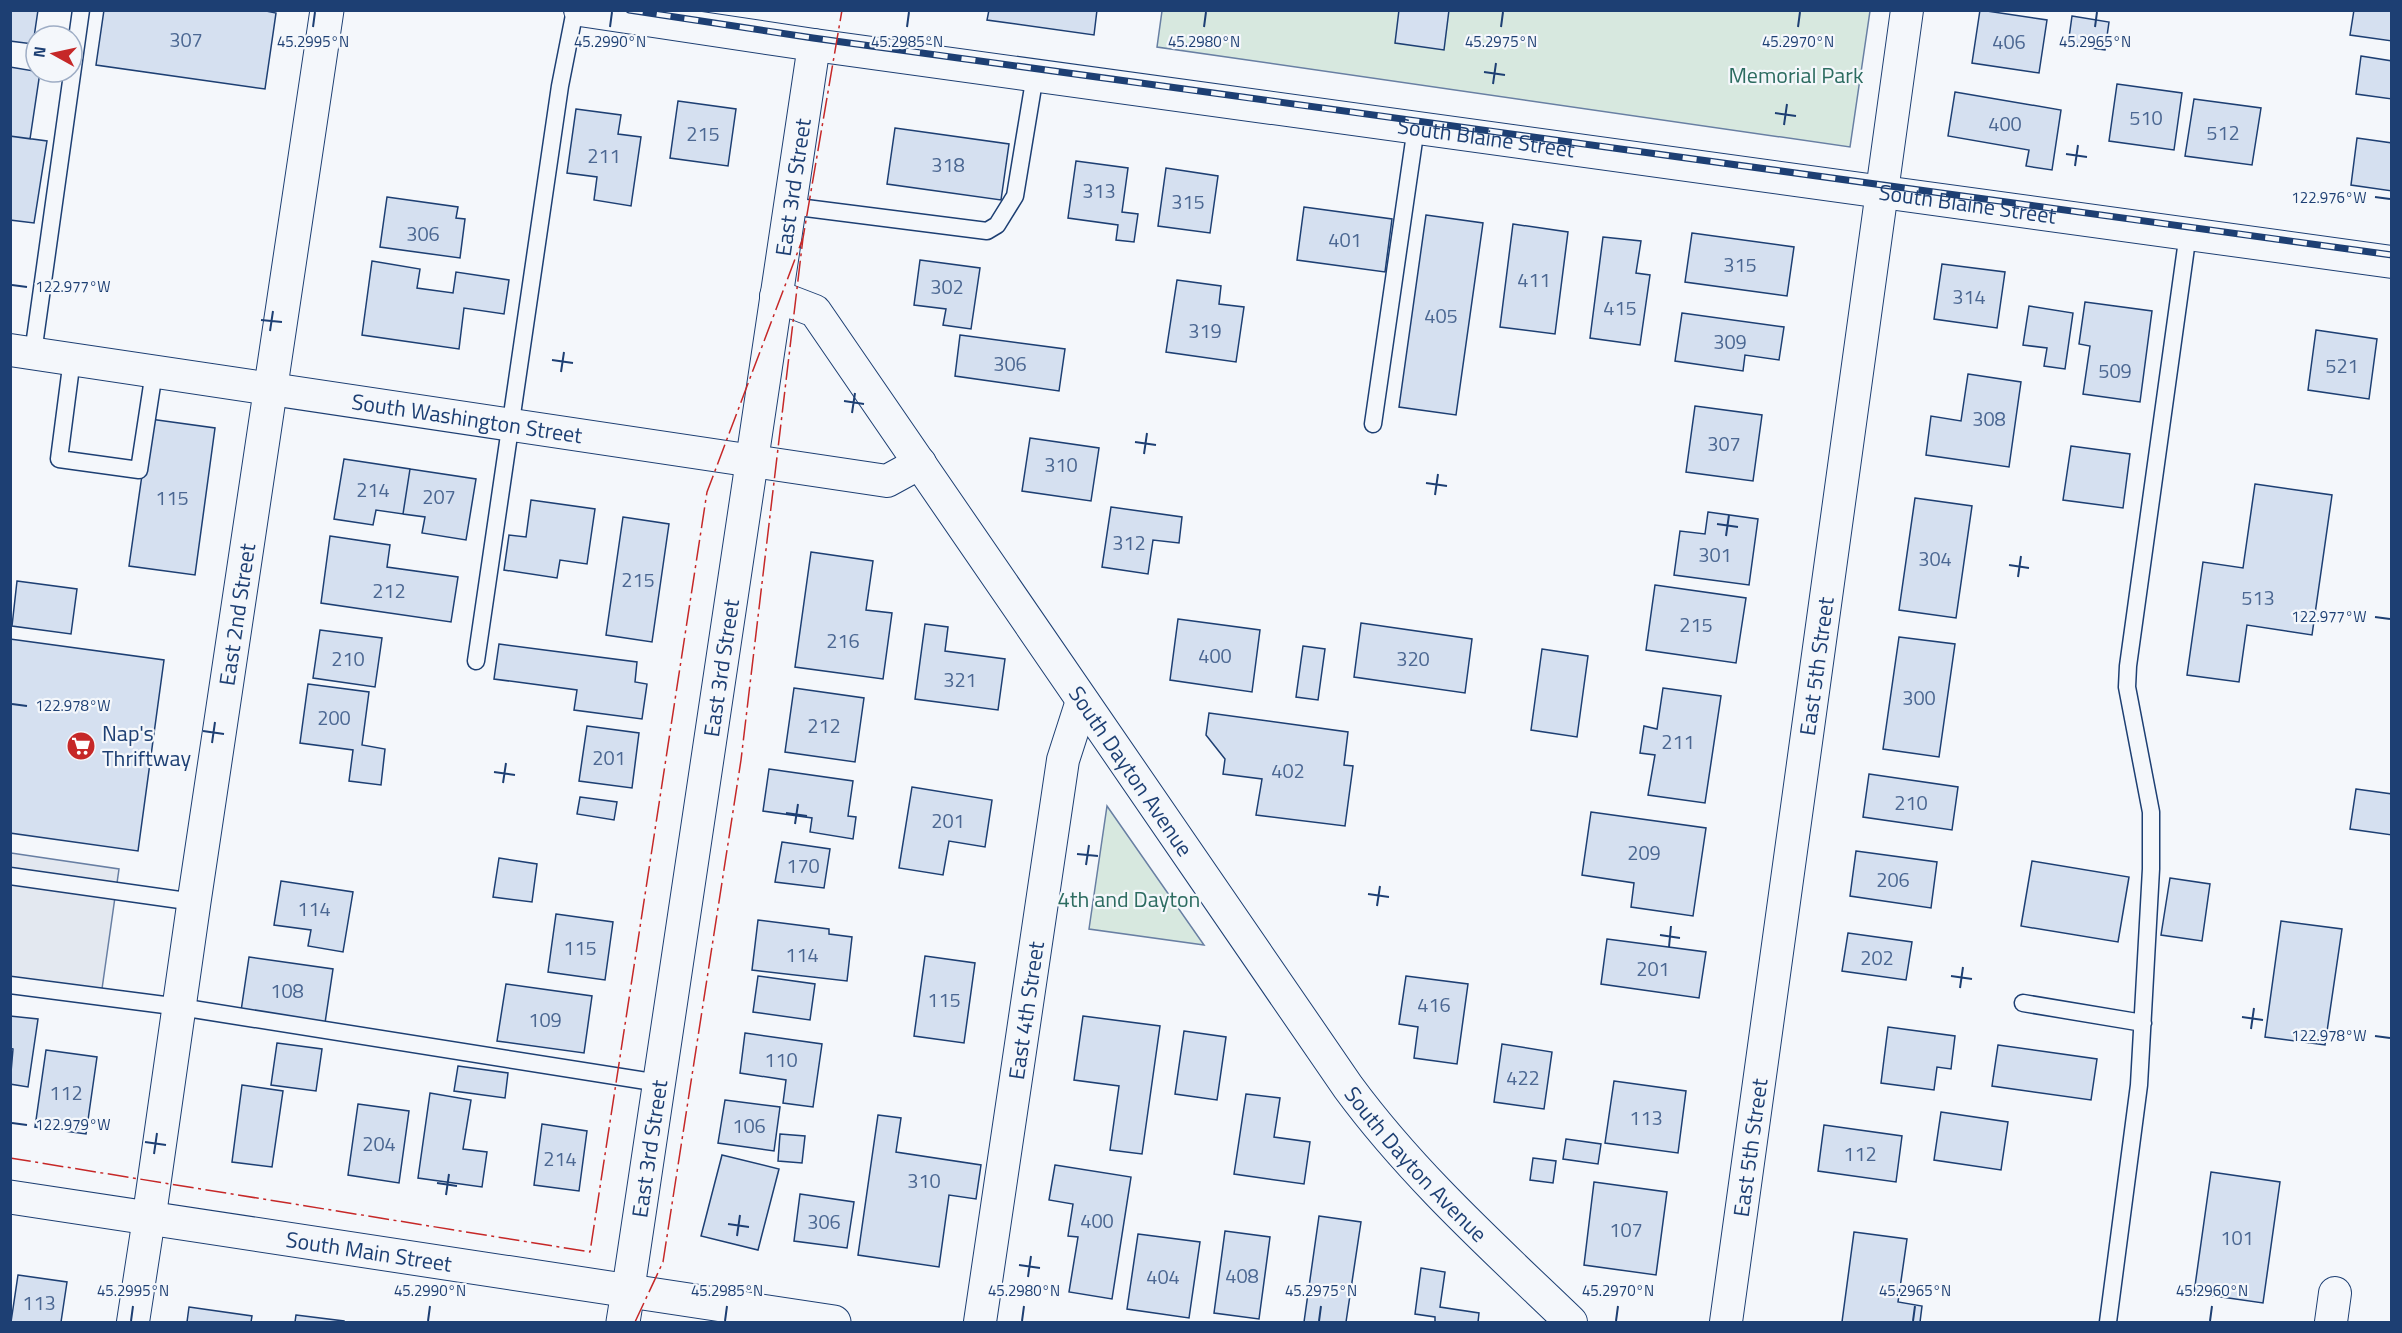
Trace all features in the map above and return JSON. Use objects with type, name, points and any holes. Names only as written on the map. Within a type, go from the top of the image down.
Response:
[{"type":"street","name":"East 2nd Street","points":[[149,1218],[327,10]]},
{"type":"street","name":"South Blaine Street","points":[[580,10],[814,45],[1882,190],[2391,262]]},
{"type":"street","name":"East 5th Street","points":[[1726,1323],[1907,10]]},
{"type":"street","name":"East 3rd Street","points":[[628,1291],[814,45]]},
{"type":"street","name":"South Dayton Avenue","points":[[776,296],[815,311],[1378,1128],[1434,1189],[1571,1323]]},
{"type":"street","name":"South Washington Street","points":[[22,352],[887,481],[920,463]]},
{"type":"street","name":"East 4th Street","points":[[980,1323],[1063,760],[1082,701]]},
{"type":"street","name":"South Main Street","points":[[10,1197],[834,1323]]},
{"type":"street","points":[[133,1323],[149,1218]]},
{"type":"street","points":[[623,1323],[628,1291]]},
{"type":"lane","points":[[22,352],[81,10]]},
{"type":"lane","points":[[476,661],[560,86],[575,10]]},
{"type":"lane","points":[[790,207],[987,231],[997,225],[1016,196],[1035,75]]},
{"type":"lane","points":[[1373,424],[1416,127]]},
{"type":"lane","points":[[2108,1323],[2139,1085],[2151,869],[2151,812],[2127,687],[2127,666],[2188,233]]},
{"type":"lane","points":[[72,359],[59,459],[139,470],[154,372]]},
{"type":"lane","points":[[10,876],[194,902]]},
{"type":"lane","points":[[10,985],[180,1007],[658,1083]]},
{"type":"lane","points":[[2023,1003],[2143,1023]]},
{"type":"green space","name":"Memorial Park","points":[[1162,11],[1870,11],[1850,147],[1157,47]]},
{"type":"green space","name":"4th and Dayton","points":[[1107,806],[1204,945],[1089,929]]},
{"type":"shaded area","points":[[11,853],[119,869],[100,1003],[11,990]]},
{"type":"building","points":[[10,10],[38,10],[36,24],[24,24],[24,43],[10,41]]},
{"type":"building","points":[[104,10],[261,10],[276,13],[265,89],[96,65]]},
{"type":"building","points":[[989,10],[1097,10],[1094,35],[987,20]]},
{"type":"building","points":[[1399,10],[1449,10],[1444,50],[1395,43]]},
{"type":"building","points":[[1980,10],[2047,20],[2039,73],[1972,63]]},
{"type":"building","points":[[2354,10],[2392,10],[2392,41],[2350,35]]},
{"type":"building","points":[[2072,16],[2109,22],[2105,50],[2068,45]]},
{"type":"building","points":[[2361,56],[2392,61],[2392,99],[2356,94]]},
{"type":"building","points":[[10,67],[24,69],[24,84],[38,84],[30,139],[10,136]]},
{"type":"building","points":[[2117,84],[2182,93],[2174,150],[2109,141]]},
{"type":"building","points":[[1955,92],[2061,110],[2052,170],[2026,166],[2029,150],[1948,136]]},
{"type":"building","points":[[2194,99],[2261,108],[2252,165],[2185,156]]},
{"type":"building","points":[[678,101],[736,109],[728,166],[670,158]]},
{"type":"building","points":[[576,109],[621,115],[618,134],[641,137],[631,206],[594,200],[597,177],[567,173]]},
{"type":"building","points":[[895,128],[1009,144],[1001,200],[887,184]]},
{"type":"building","points":[[10,136],[47,141],[34,223],[10,220]]},
{"type":"building","points":[[2357,138],[2392,143],[2392,191],[2351,185]]},
{"type":"building","points":[[1076,161],[1128,168],[1122,212],[1138,214],[1134,242],[1116,240],[1118,225],[1068,218]]},
{"type":"building","points":[[1166,168],[1218,176],[1210,233],[1158,226]]},
{"type":"building","points":[[387,197],[458,207],[456,218],[465,219],[460,258],[380,247]]},
{"type":"building","points":[[1304,207],[1392,219],[1385,272],[1297,260]]},
{"type":"building","points":[[1426,215],[1483,223],[1456,415],[1399,407]]},
{"type":"building","points":[[1513,224],[1568,232],[1555,334],[1500,327]]},
{"type":"building","points":[[1692,233],[1794,247],[1787,296],[1685,282]]},
{"type":"building","points":[[1603,237],[1641,241],[1636,273],[1650,275],[1640,345],[1590,338]]},
{"type":"building","points":[[920,260],[980,268],[971,329],[943,325],[946,309],[914,305]]},
{"type":"building","points":[[372,261],[420,269],[417,288],[453,293],[456,272],[509,280],[504,314],[464,308],[459,349],[362,335]]},
{"type":"building","points":[[1942,264],[2005,272],[1997,328],[1934,319]]},
{"type":"building","points":[[1177,280],[1221,286],[1219,304],[1244,307],[1236,362],[1166,352]]},
{"type":"building","points":[[2085,302],[2152,311],[2140,402],[2083,394],[2090,346],[2079,344]]},
{"type":"building","points":[[2029,306],[2073,313],[2065,369],[2044,366],[2047,348],[2023,345]]},
{"type":"building","points":[[1682,313],[1784,327],[1779,360],[1745,355],[1743,371],[1675,361]]},
{"type":"building","points":[[2316,330],[2377,339],[2369,399],[2308,390]]},
{"type":"building","points":[[960,335],[1065,349],[1059,391],[955,376]]},
{"type":"building","points":[[1968,374],[2021,382],[2009,467],[1926,455],[1931,416],[1961,421]]},
{"type":"building","points":[[1695,406],[1762,415],[1753,481],[1686,472]]},
{"type":"building","points":[[150,419],[215,428],[195,575],[129,566]]},
{"type":"building","points":[[1030,438],[1099,448],[1091,501],[1022,491]]},
{"type":"building","points":[[2071,446],[2130,454],[2123,508],[2063,500]]},
{"type":"building","points":[[344,459],[410,469],[403,514],[376,510],[373,525],[334,519]]},
{"type":"building","points":[[410,469],[476,479],[466,540],[422,533],[425,517],[403,514]]},
{"type":"building","points":[[2255,484],[2332,495],[2312,635],[2247,625],[2239,682],[2187,675],[2203,562],[2243,568]]},
{"type":"building","points":[[1915,498],[1972,506],[1956,618],[1899,610]]},
{"type":"building","points":[[531,500],[595,509],[587,564],[560,560],[557,578],[504,570],[509,535],[526,537]]},
{"type":"building","points":[[1111,507],[1182,517],[1179,543],[1153,540],[1148,574],[1102,567]]},
{"type":"building","points":[[1708,512],[1758,519],[1749,585],[1674,575],[1680,531],[1705,534]]},
{"type":"building","points":[[623,517],[669,524],[652,642],[606,635]]},
{"type":"building","points":[[330,536],[390,545],[387,567],[458,577],[451,622],[321,603]]},
{"type":"building","points":[[811,552],[873,561],[866,610],[892,613],[883,679],[795,667]]},
{"type":"building","points":[[17,581],[77,589],[71,634],[12,626]]},
{"type":"building","points":[[1655,585],[1746,598],[1736,663],[1646,650]]},
{"type":"building","points":[[1178,619],[1260,630],[1252,692],[1170,680]]},
{"type":"building","points":[[1361,623],[1472,639],[1465,693],[1354,677]]},
{"type":"building","points":[[925,624],[948,627],[945,651],[1005,659],[998,710],[915,699]]},
{"type":"building","points":[[320,630],[382,638],[375,687],[313,678]]},
{"type":"building","points":[[1899,637],[1955,644],[1939,757],[1883,749]]},
{"type":"building","name":"Nap's Thriftway","points":[[10,639],[164,660],[138,851],[10,833]]},
{"type":"building","points":[[499,644],[637,662],[635,682],[647,684],[642,719],[574,710],[577,690],[494,679]]},
{"type":"building","points":[[1303,646],[1325,649],[1318,700],[1296,697]]},
{"type":"building","points":[[1542,649],[1588,656],[1577,737],[1531,730]]},
{"type":"building","points":[[308,684],[369,692],[362,745],[385,749],[381,785],[349,781],[353,750],[300,743]]},
{"type":"building","points":[[794,688],[864,698],[855,762],[785,752]]},
{"type":"building","points":[[1663,688],[1721,696],[1705,803],[1648,795],[1655,755],[1640,753],[1644,726],[1657,729]]},
{"type":"building","points":[[1209,713],[1348,732],[1344,765],[1353,766],[1345,826],[1256,815],[1262,779],[1223,774],[1225,759],[1206,735]]},
{"type":"building","points":[[587,726],[639,733],[632,788],[579,781]]},
{"type":"building","points":[[769,769],[853,781],[848,816],[856,817],[853,839],[810,832],[812,818],[763,811]]},
{"type":"building","points":[[1869,774],[1958,787],[1952,830],[1863,817]]},
{"type":"building","points":[[912,787],[992,800],[985,847],[949,841],[943,875],[899,868]]},
{"type":"building","points":[[2356,789],[2392,794],[2392,835],[2350,829]]},
{"type":"building","points":[[580,797],[617,802],[614,820],[577,814]]},
{"type":"building","points":[[1591,812],[1706,828],[1693,916],[1631,907],[1634,883],[1582,875]]},
{"type":"building","points":[[782,842],[830,849],[824,888],[775,882]]},
{"type":"building","points":[[1856,851],[1937,862],[1931,908],[1850,896]]},
{"type":"building","points":[[499,858],[537,864],[532,902],[493,897]]},
{"type":"building","points":[[2032,861],[2129,877],[2118,942],[2021,926]]},
{"type":"building","points":[[2170,878],[2210,884],[2202,941],[2161,935]]},
{"type":"building","points":[[281,881],[353,892],[343,952],[308,946],[311,930],[274,925]]},
{"type":"building","points":[[556,914],[613,922],[605,980],[548,972]]},
{"type":"building","points":[[758,920],[829,929],[829,934],[852,937],[847,981],[752,970]]},
{"type":"building","points":[[2281,921],[2342,929],[2325,1045],[2265,1037]]},
{"type":"building","points":[[1848,933],[1912,942],[1906,980],[1842,971]]},
{"type":"building","points":[[1607,939],[1706,952],[1699,998],[1601,984]]},
{"type":"building","points":[[925,956],[975,963],[964,1043],[914,1036]]},
{"type":"building","points":[[249,957],[333,969],[325,1023],[241,1011]]},
{"type":"building","points":[[758,976],[815,984],[810,1020],[753,1012]]},
{"type":"building","points":[[1406,976],[1468,984],[1457,1064],[1414,1058],[1418,1027],[1399,1024]]},
{"type":"building","points":[[506,984],[592,996],[584,1053],[497,1041]]},
{"type":"building","points":[[10,1016],[38,1019],[28,1087],[10,1084],[13,1049],[10,1048]]},
{"type":"building","points":[[1083,1016],[1160,1026],[1142,1154],[1110,1150],[1119,1086],[1074,1080]]},
{"type":"building","points":[[1888,1027],[1955,1036],[1951,1069],[1937,1067],[1934,1090],[1881,1083]]},
{"type":"building","points":[[1184,1031],[1226,1037],[1217,1100],[1175,1094]]},
{"type":"building","points":[[745,1033],[822,1044],[813,1107],[783,1103],[786,1080],[740,1073]]},
{"type":"building","points":[[277,1043],[322,1049],[316,1091],[271,1085]]},
{"type":"building","points":[[1502,1044],[1552,1052],[1544,1109],[1494,1102]]},
{"type":"building","points":[[1998,1045],[2097,1059],[2091,1100],[1992,1086]]},
{"type":"building","points":[[46,1050],[97,1057],[86,1134],[35,1127]]},
{"type":"building","points":[[458,1066],[508,1073],[505,1098],[454,1091]]},
{"type":"building","points":[[1614,1081],[1686,1091],[1678,1153],[1605,1143]]},
{"type":"building","points":[[242,1085],[283,1091],[272,1167],[232,1162]]},
{"type":"building","points":[[430,1093],[471,1100],[463,1149],[487,1152],[482,1187],[418,1178]]},
{"type":"building","points":[[1246,1094],[1280,1098],[1274,1137],[1310,1142],[1304,1184],[1234,1174]]},
{"type":"building","points":[[725,1100],[780,1107],[774,1151],[718,1143]]},
{"type":"building","points":[[358,1104],[409,1111],[399,1183],[348,1175]]},
{"type":"building","points":[[1941,1112],[2008,1122],[2001,1170],[1934,1160]]},
{"type":"building","points":[[878,1115],[901,1118],[896,1152],[981,1165],[976,1199],[949,1195],[939,1267],[858,1255]]},
{"type":"building","points":[[542,1124],[587,1131],[579,1191],[534,1185]]},
{"type":"building","points":[[1824,1125],[1902,1136],[1896,1182],[1818,1171]]},
{"type":"building","points":[[780,1134],[805,1136],[802,1163],[778,1161]]},
{"type":"building","points":[[1566,1139],[1601,1144],[1598,1164],[1563,1159]]},
{"type":"building","points":[[722,1155],[779,1169],[758,1250],[701,1236]]},
{"type":"building","points":[[1533,1158],[1556,1161],[1553,1183],[1530,1180]]},
{"type":"building","points":[[1055,1165],[1131,1177],[1112,1299],[1069,1292],[1078,1237],[1068,1236],[1073,1204],[1049,1200]]},
{"type":"building","points":[[2211,1172],[2280,1182],[2263,1303],[2194,1293]]},
{"type":"building","points":[[1594,1182],[1667,1192],[1656,1275],[1584,1265]]},
{"type":"building","points":[[800,1194],[854,1202],[847,1248],[794,1241]]},
{"type":"building","points":[[1319,1216],[1361,1222],[1346,1322],[1304,1322]]},
{"type":"building","points":[[1225,1231],[1270,1237],[1259,1319],[1214,1313]]},
{"type":"building","points":[[1854,1232],[1907,1239],[1898,1302],[1922,1306],[1920,1322],[1842,1322]]},
{"type":"building","points":[[1138,1234],[1200,1242],[1189,1318],[1127,1309]]},
{"type":"building","points":[[1421,1268],[1445,1272],[1440,1307],[1479,1313],[1478,1322],[1435,1322],[1435,1317],[1415,1314]]},
{"type":"building","points":[[18,1275],[67,1282],[61,1322],[11,1322]]},
{"type":"building","points":[[189,1307],[252,1316],[251,1322],[187,1322]]},
{"type":"building","points":[[296,1315],[344,1321],[344,1322],[295,1322]]},
{"type":"railway","points":[[629,10],[813,38],[2392,255]]},
{"type":"power","points":[[635,1322],[663,1262],[741,760],[803,238],[842,10]]},
{"type":"power","points":[[10,1158],[590,1252],[707,492],[803,238]]},
{"type":"place","name":"Nap's Thriftway","points":[[81,746]]}]
